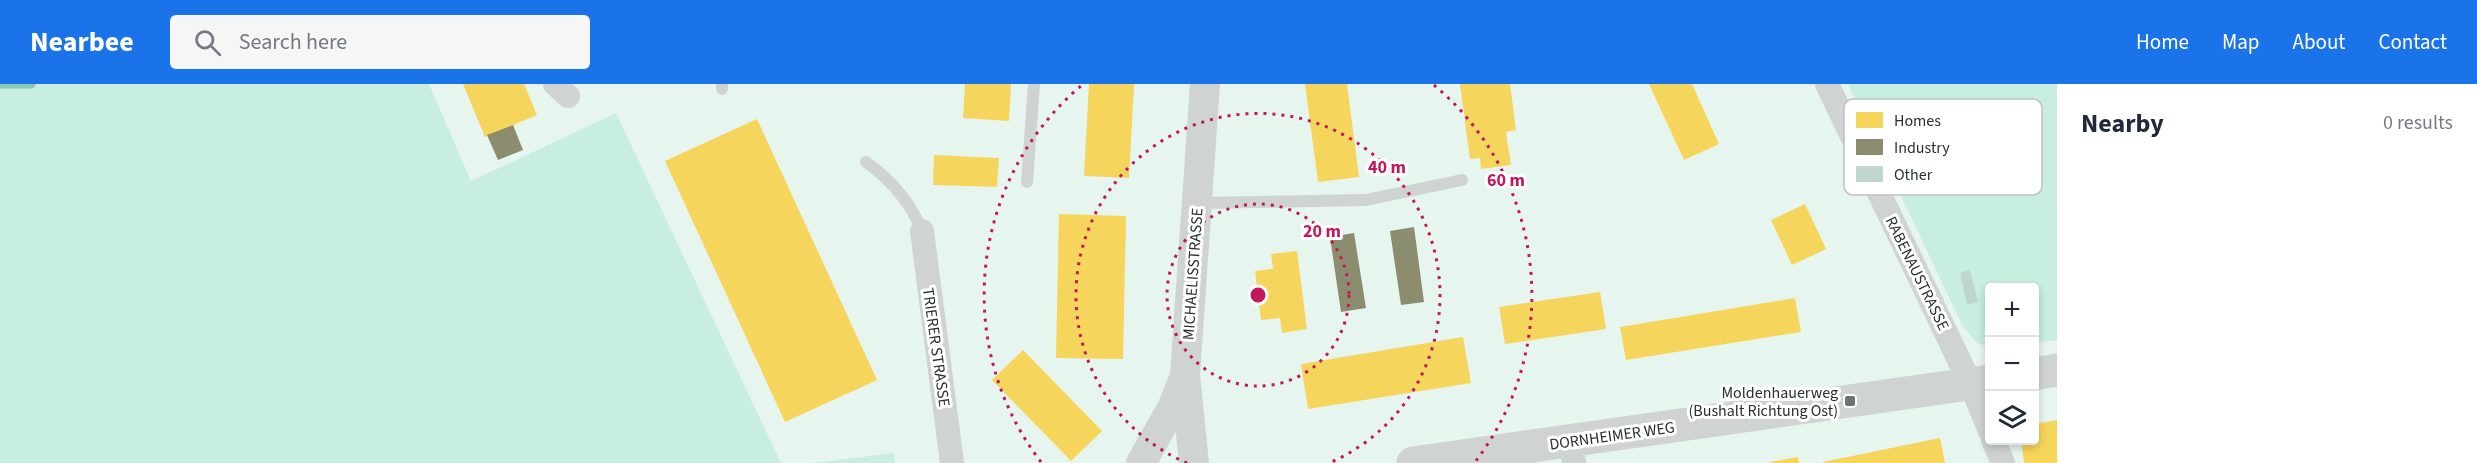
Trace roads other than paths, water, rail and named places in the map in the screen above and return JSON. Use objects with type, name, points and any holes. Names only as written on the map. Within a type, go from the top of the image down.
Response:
[{"type":"main road","points":[[2039,373],[2057,370]]},
{"type":"main road","name":"DORNHEIMER WEG","points":[[1413,463],[1572,452],[1980,382]]},
{"type":"street","name":"MICHAELISSTRASSE","points":[[1194,463],[1185,375],[1205,84]]},
{"type":"street","name":"RABENAUSTRASSE","points":[[1827,84],[1844,117]]},
{"type":"street","name":"RABENAUSTRASSE","points":[[1884,195],[1980,382],[1985,409]]},
{"type":"street","name":"TRIERER STRASSE","points":[[922,231],[952,463]]},
{"type":"street","points":[[1141,463],[1173,408],[1185,375]]},
{"type":"street","points":[[1996,445],[2003,463]]},
{"type":"lane","points":[[1027,182],[1034,84]]},
{"type":"lane","points":[[866,162],[913,208],[922,231]]},
{"type":"lane","points":[[1197,203],[1366,200],[1462,180]]},
{"type":"waterway","points":[[0,84],[31,84]]},
{"type":"place","name":"Moldenhauerweg (Bushalt Richtung Ost)","points":[[1850,401]]}]
